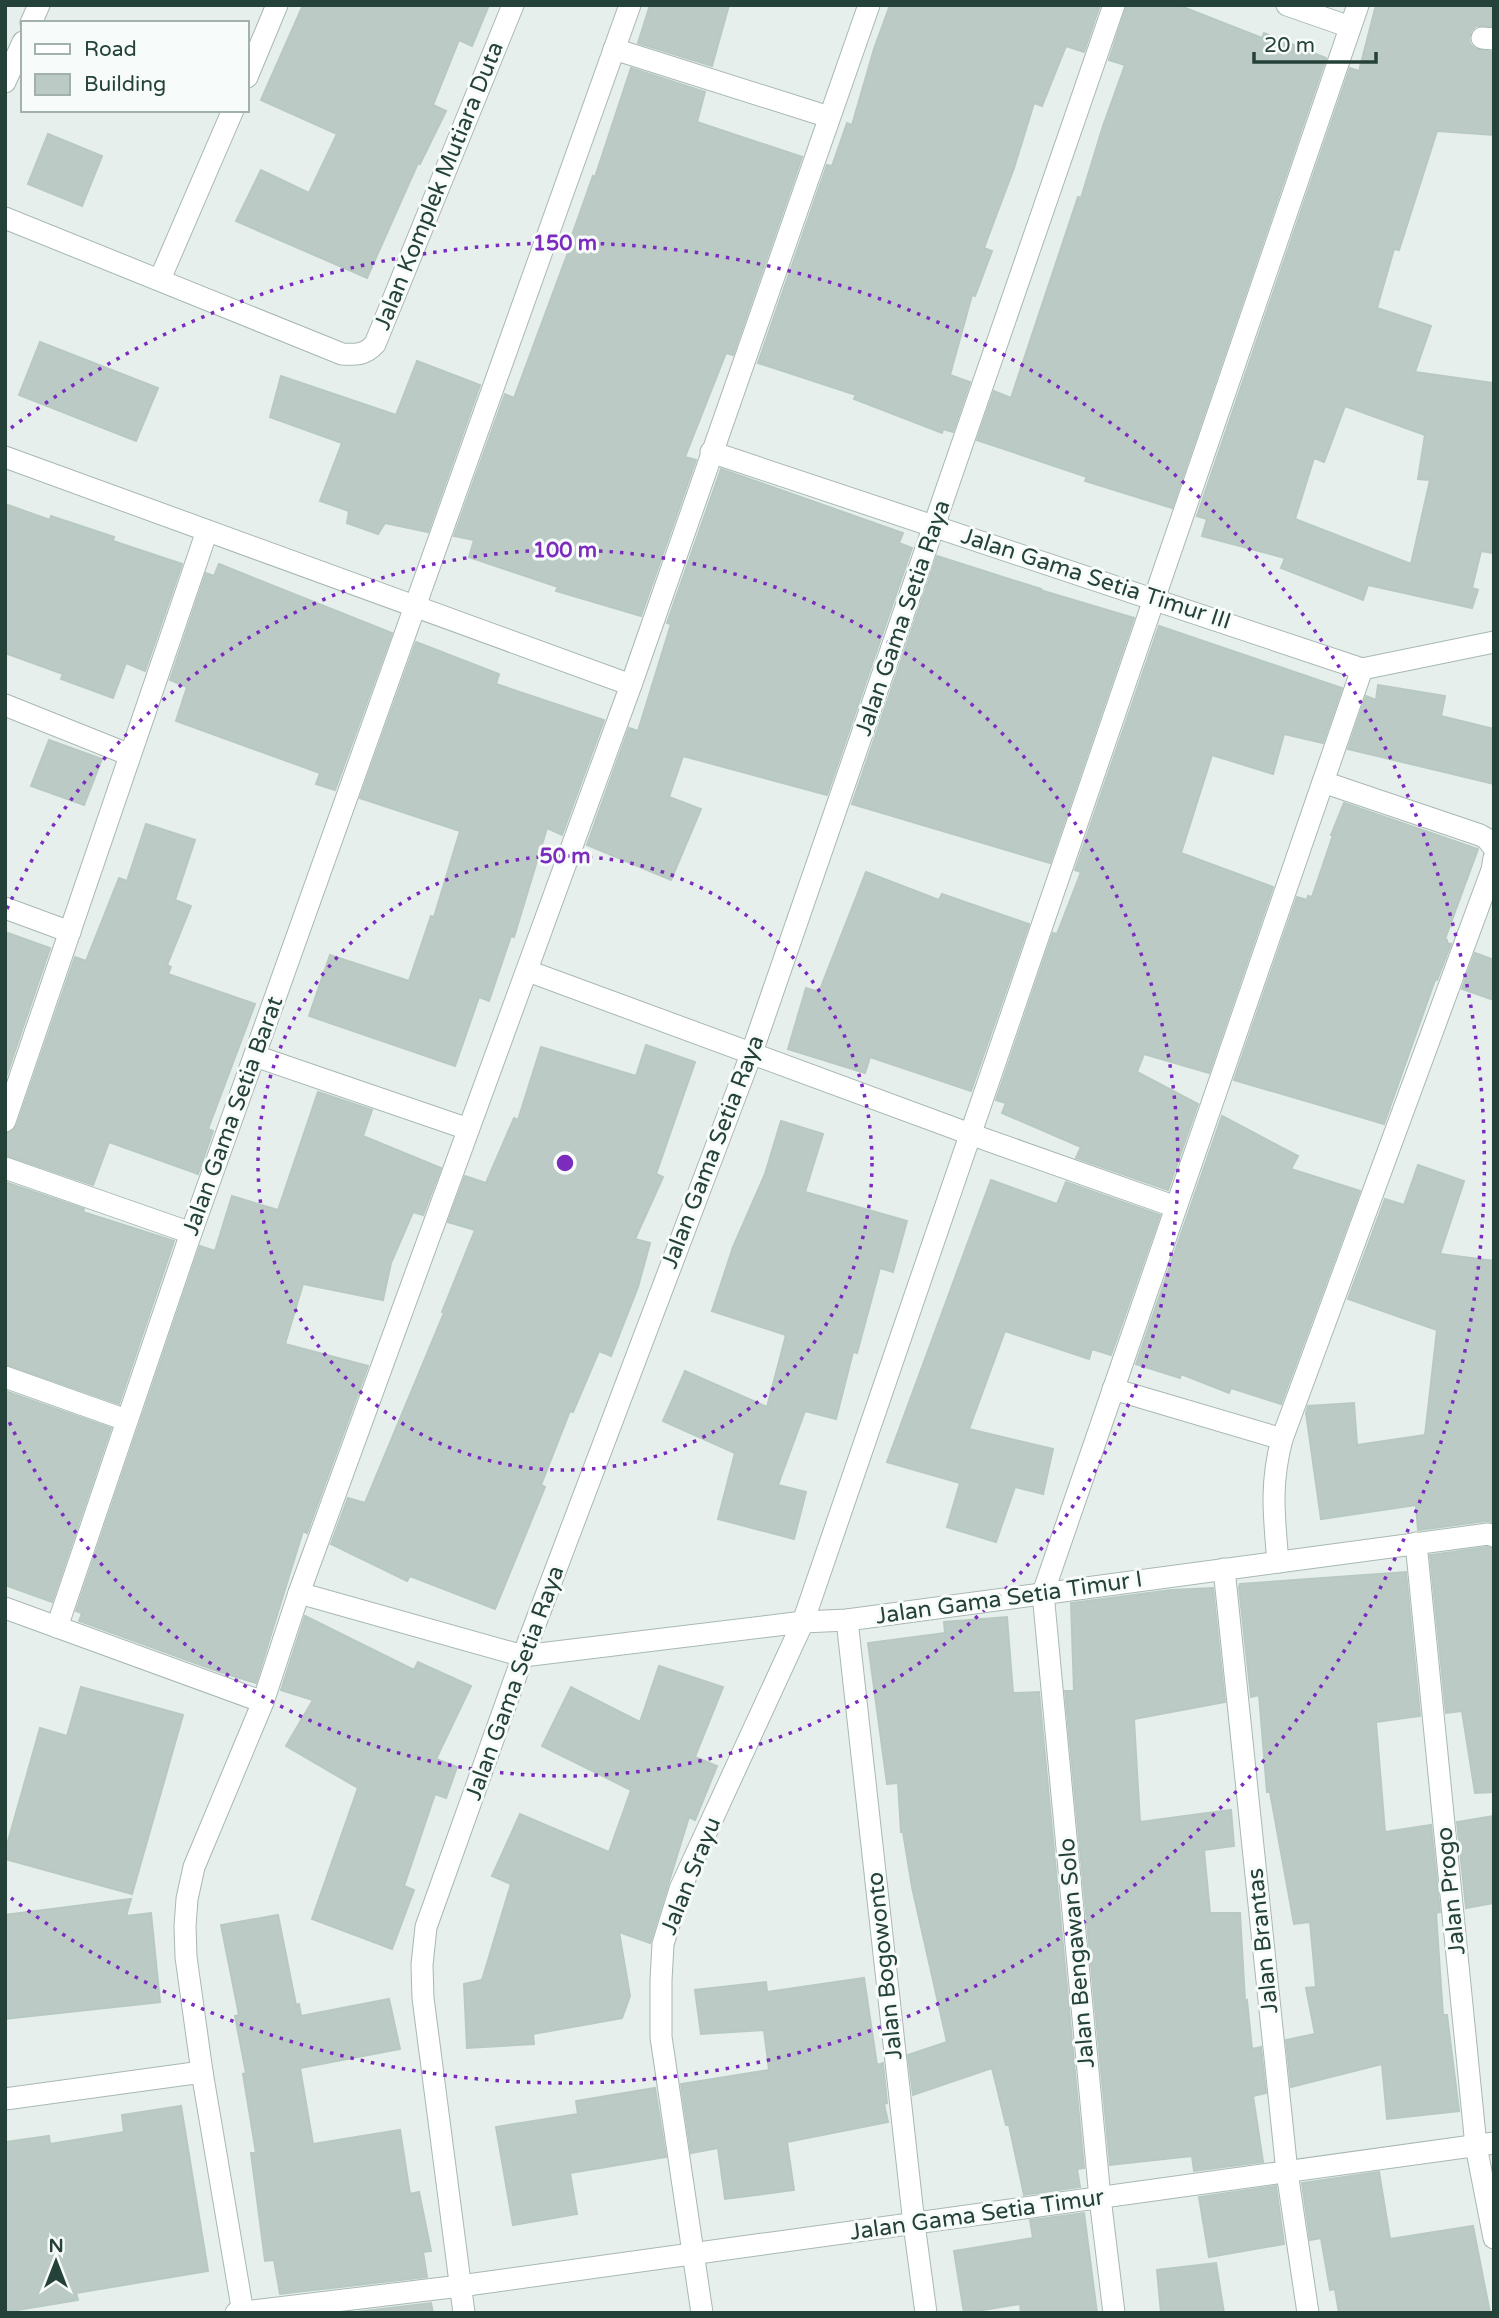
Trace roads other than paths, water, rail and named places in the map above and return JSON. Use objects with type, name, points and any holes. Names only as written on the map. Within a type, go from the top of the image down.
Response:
[{"type":"street","points":[[32,21],[39,5]]},
{"type":"street","points":[[248,75],[278,5]]},
{"type":"street","name":"Jalan Komplek Mutiara Duta","points":[[5,219],[342,354],[356,355],[367,352],[380,332],[513,5]]},
{"type":"street","name":"Jalan Gama Setia Barat","points":[[57,1627],[191,1233],[630,5]]},
{"type":"street","points":[[460,2286],[241,2312],[186,1956],[187,1899],[194,1867],[263,1702],[299,1593],[631,685],[869,5]]},
{"type":"street","name":"Jalan Gama Setia Raya","points":[[464,2313],[423,1998],[426,1927],[523,1656],[752,1052],[1114,5]]},
{"type":"street","points":[[1287,5],[1350,27]]},
{"type":"street","name":"Jalan Srayu","points":[[702,2313],[661,2036],[663,1944],[680,1889],[803,1622],[1357,5]]},
{"type":"street","points":[[5,82],[21,46]]},
{"type":"street","points":[[614,49],[829,117]]},
{"type":"street","points":[[160,279],[232,112]]},
{"type":"street","name":"Jalan Gama Setia Timur III","points":[[711,452],[1362,668]]},
{"type":"street","points":[[5,457],[631,685]]},
{"type":"street","points":[[5,1121],[207,531]]},
{"type":"street","points":[[1043,1593],[1362,668],[1494,642]]},
{"type":"street","points":[[5,705],[130,755]]},
{"type":"street","points":[[1323,782],[1480,835],[1494,848]]},
{"type":"street","points":[[1278,1562],[1272,1496],[1275,1464],[1282,1439],[1492,870],[1494,858]]},
{"type":"street","points":[[5,908],[70,932]]},
{"type":"street","points":[[528,971],[1176,1207]]},
{"type":"street","points":[[255,1056],[468,1129]]},
{"type":"street","points":[[5,1168],[191,1233]]},
{"type":"street","points":[[5,1377],[126,1420]]},
{"type":"street","points":[[1113,1389],[1282,1439]]},
{"type":"street","name":"Jalan Gama Setia Timur I","points":[[523,1656],[803,1622],[847,1620],[1416,1543],[1488,1534],[1494,1536]]},
{"type":"street","name":"Jalan Progo","points":[[1416,1543],[1494,2238]]},
{"type":"street","name":"Jalan Brantas","points":[[1224,1569],[1287,2172],[1308,2313]]},
{"type":"street","points":[[299,1593],[523,1656]]},
{"type":"street","name":"Jalan Bengawan Solo","points":[[1043,1593],[1100,2198],[1114,2313]]},
{"type":"street","points":[[5,1608],[263,1702]]},
{"type":"street","name":"Jalan Bogowonto","points":[[847,1620],[926,2313]]},
{"type":"street","points":[[5,2099],[202,2072]]},
{"type":"street","name":"Jalan Gama Setia Timur","points":[[460,2286],[1485,2144]]}]
